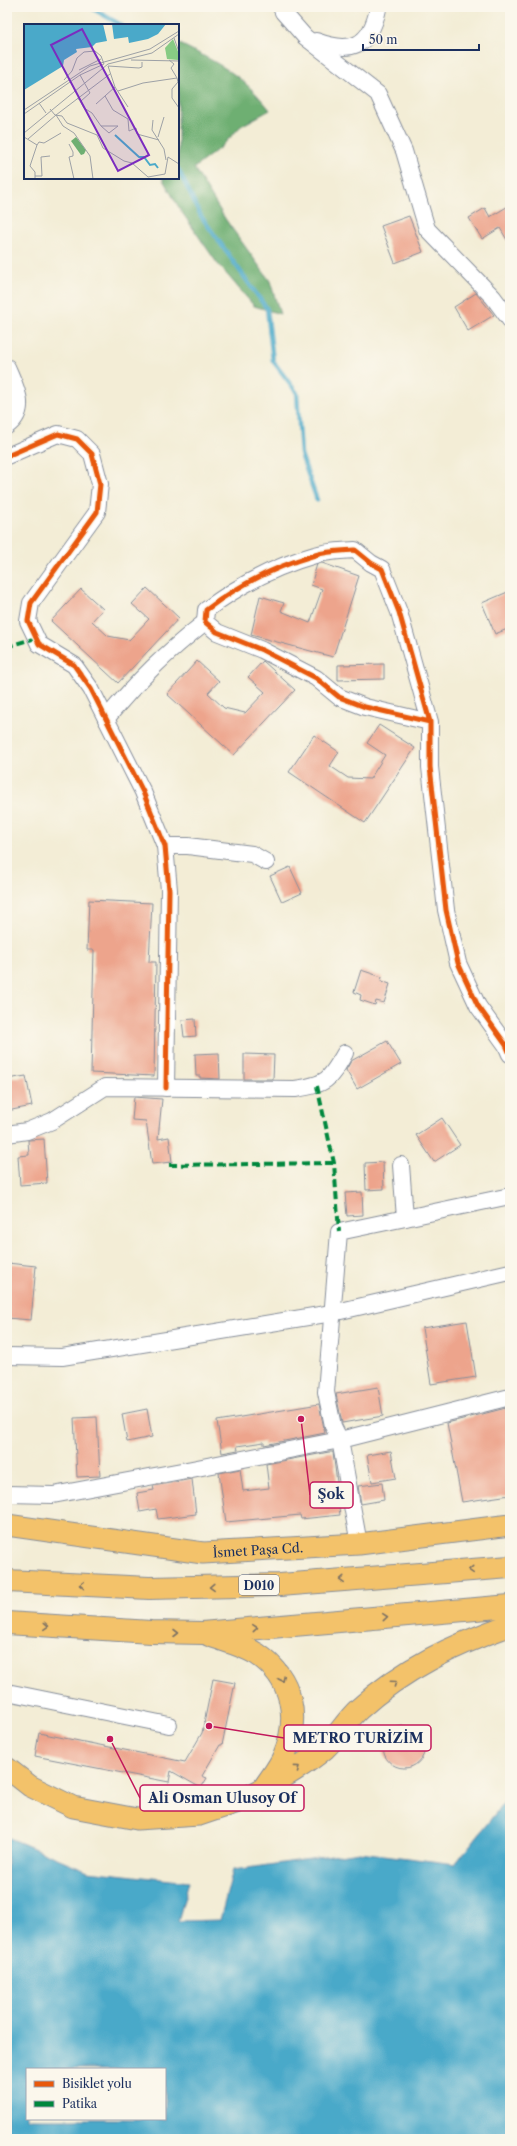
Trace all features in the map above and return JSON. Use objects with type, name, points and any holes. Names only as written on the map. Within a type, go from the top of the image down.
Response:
[{"type":"highway","name":"D010","points":[[7,1581],[149,1588],[280,1585],[510,1567]]},
{"type":"highway","points":[[7,1623],[152,1632],[202,1633],[510,1606]]},
{"type":"highway","points":[[264,1788],[294,1771],[325,1747],[359,1709],[424,1662],[462,1643],[510,1625]]},
{"type":"highway","points":[[202,1633],[257,1654],[280,1674],[291,1698],[293,1727],[284,1757],[264,1788]]},
{"type":"main road","name":"İsmet Paşa Cd.","points":[[7,1524],[203,1553],[359,1544],[510,1525]]},
{"type":"main road","points":[[7,1768],[30,1786],[74,1807],[137,1819],[199,1815],[235,1803],[264,1788]]},
{"type":"street","points":[[281,7],[283,12],[305,37],[378,94],[404,151],[427,229],[493,297],[510,320]]},
{"type":"street","points":[[305,37],[331,46],[355,46],[366,39],[375,25],[378,10]]},
{"type":"street","points":[[7,367],[15,385],[20,408],[15,420],[7,426]]},
{"type":"street","points":[[7,456],[58,434],[77,439],[92,454],[100,484],[97,512],[31,603],[28,621],[39,644],[74,665],[91,690],[143,792],[165,846],[169,890],[166,1088]]},
{"type":"street","points":[[106,719],[130,689],[160,658],[205,622],[206,610],[220,599],[267,572],[317,554],[355,550],[382,569],[399,612],[430,722],[430,767],[445,902],[458,963],[478,1006],[510,1054]]},
{"type":"street","points":[[205,622],[217,632],[262,650],[316,678],[339,698],[365,707],[430,722]]},
{"type":"street","points":[[165,846],[188,846],[252,854],[266,862]]},
{"type":"street","points":[[7,1134],[27,1131],[52,1121],[105,1087],[295,1089],[317,1086],[333,1074],[345,1053]]},
{"type":"street","points":[[401,1165],[405,1218]]},
{"type":"street","points":[[359,1544],[340,1440],[333,1426],[326,1392],[339,1232],[510,1196]]},
{"type":"street","points":[[7,1356],[62,1357],[332,1313],[510,1272]]},
{"type":"street","points":[[7,1494],[53,1495],[340,1440],[510,1396]]},
{"type":"street","points":[[7,1692],[169,1725]]},
{"type":"green space","points":[[179,44],[217,63],[239,78],[270,110],[241,126],[222,146],[194,168],[226,220],[270,281],[280,314],[254,306],[217,263],[181,211],[163,179],[179,179]]},
{"type":"water","points":[[510,1795],[510,2139],[7,2139],[7,1837],[88,1871],[189,1882],[178,1921],[220,1920],[233,1870],[360,1852],[455,1864]]},
{"type":"building","points":[[510,205],[510,245],[500,228],[482,239],[469,218],[485,208],[490,217]]},
{"type":"building","points":[[409,216],[423,252],[395,263],[381,226]]},
{"type":"building","points":[[476,293],[494,315],[468,331],[454,307]]},
{"type":"building","points":[[322,563],[359,576],[333,657],[251,635],[260,596],[284,603],[281,611],[310,623],[322,589],[311,585],[317,564]]},
{"type":"building","points":[[147,588],[179,618],[118,683],[51,621],[81,589],[103,609],[92,621],[108,636],[129,640],[149,619],[132,604]]},
{"type":"building","points":[[510,591],[510,628],[495,634],[482,603]]},
{"type":"building","points":[[197,661],[219,681],[208,693],[224,708],[245,713],[265,692],[248,677],[263,661],[295,690],[234,755],[167,694]]},
{"type":"building","points":[[384,664],[384,679],[338,680],[338,665]]},
{"type":"building","points":[[379,725],[415,748],[365,823],[289,772],[314,735],[339,752],[330,766],[348,778],[370,779],[385,755],[367,743]]},
{"type":"building","points":[[290,867],[302,893],[282,902],[270,876]]},
{"type":"building","points":[[89,900],[152,903],[149,962],[156,962],[154,1076],[91,1073],[94,950],[87,950]]},
{"type":"building","points":[[361,970],[382,977],[381,981],[390,984],[384,1003],[376,1001],[375,1005],[360,1000],[361,995],[354,992]]},
{"type":"building","points":[[195,1019],[196,1036],[184,1037],[182,1020]]},
{"type":"building","points":[[387,1041],[401,1064],[357,1089],[346,1070],[351,1061]]},
{"type":"building","points":[[219,1053],[220,1079],[200,1078],[200,1076],[196,1076],[195,1054]]},
{"type":"building","points":[[244,1054],[274,1055],[273,1079],[244,1079]]},
{"type":"building","points":[[26,1076],[32,1106],[7,1111],[7,1079]]},
{"type":"building","points":[[134,1097],[162,1099],[158,1139],[169,1137],[172,1162],[152,1164],[146,1121],[132,1120]]},
{"type":"building","points":[[442,1118],[460,1145],[434,1162],[416,1135]]},
{"type":"building","points":[[44,1139],[47,1183],[20,1185],[18,1156],[29,1155],[28,1140]]},
{"type":"building","points":[[383,1162],[384,1189],[366,1190],[365,1163]]},
{"type":"building","points":[[362,1192],[363,1215],[347,1216],[345,1193]]},
{"type":"building","points":[[7,1263],[36,1266],[31,1320],[7,1318]]},
{"type":"building","points":[[467,1321],[476,1377],[431,1384],[422,1328]]},
{"type":"building","points":[[378,1387],[383,1416],[342,1423],[336,1394]]},
{"type":"building","points":[[319,1404],[325,1433],[264,1445],[264,1442],[237,1446],[238,1450],[222,1453],[217,1421]]},
{"type":"building","points":[[510,1407],[510,1495],[462,1502],[447,1423]]},
{"type":"building","points":[[147,1409],[152,1437],[127,1442],[122,1414]]},
{"type":"building","points":[[97,1417],[100,1476],[77,1477],[74,1418]]},
{"type":"building","points":[[391,1451],[396,1478],[372,1482],[367,1455]]},
{"type":"building","points":[[333,1452],[338,1490],[339,1489],[343,1507],[339,1507],[340,1515],[301,1519],[300,1515],[226,1522],[219,1473],[240,1469],[243,1491],[269,1488],[266,1464]]},
{"type":"building","points":[[192,1479],[196,1514],[158,1519],[156,1509],[140,1512],[137,1493],[154,1490],[153,1486]]},
{"type":"building","points":[[382,1483],[384,1500],[361,1504],[358,1486]]},
{"type":"building","points":[[213,1679],[235,1683],[222,1745],[220,1745],[202,1776],[207,1778],[201,1788],[171,1771],[169,1782],[35,1756],[39,1733],[185,1762],[202,1733]]},
{"type":"building","points":[[400,1726],[408,1726],[416,1729],[422,1735],[425,1747],[422,1759],[416,1765],[408,1768],[400,1768],[392,1765],[386,1759],[383,1751],[383,1743],[386,1735],[392,1729]]},
{"type":"waterway","points":[[90,7],[119,24]]},
{"type":"waterway","points":[[179,171],[201,216],[267,309],[273,361],[297,393],[301,454],[317,500]]},
{"type":"marked path","points":[[7,649],[12,645],[36,638]]},
{"type":"marked path","points":[[317,1086],[334,1163],[339,1232]]},
{"type":"marked path","points":[[169,1165],[334,1163]]},
{"type":"cycle path","points":[[7,456],[58,434],[77,439],[92,454],[100,484],[97,512],[31,603],[28,621],[39,644],[74,665],[91,689],[143,792],[165,846],[169,890],[166,1088]]},
{"type":"cycle path","points":[[430,722],[365,707],[339,697],[316,678],[262,650],[217,632],[205,622],[206,610],[231,592],[258,577],[300,559],[320,554],[335,551],[355,550],[371,563],[382,569],[399,612],[430,722],[430,767],[446,910],[458,963],[478,1006],[506,1045],[510,1054]]},
{"type":"place","name":"Şok","points":[[301,1419]]},
{"type":"place","name":"METRO TURİZİM","points":[[209,1726]]},
{"type":"place","name":"Ali Osman Ulusoy Of","points":[[110,1739]]}]
